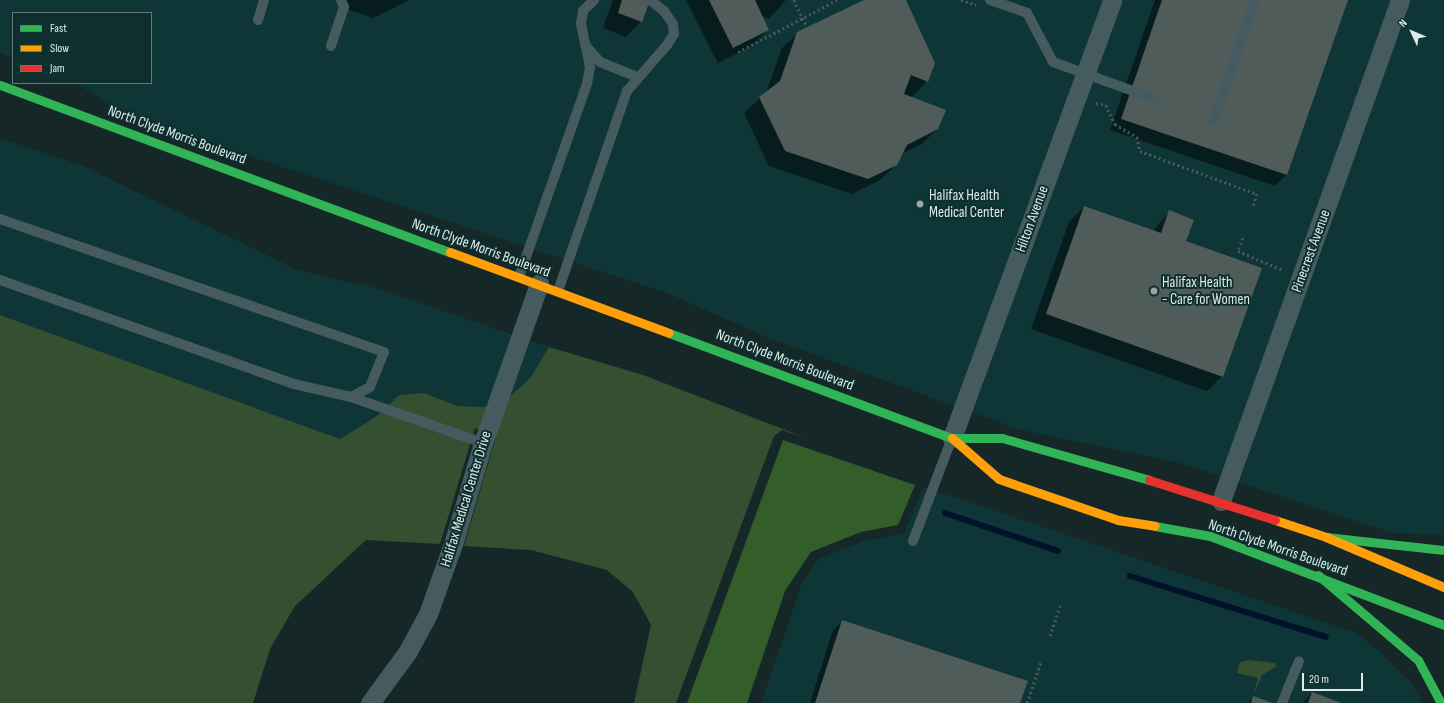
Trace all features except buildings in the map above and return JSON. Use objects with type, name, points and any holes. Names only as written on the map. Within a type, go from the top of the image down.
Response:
[{"type":"main road","name":"North Clyde Morris Boulevard","points":[[0,85],[952,438],[1002,438],[1222,501],[1326,537],[1444,587]]},
{"type":"main road","name":"North Clyde Morris Boulevard","points":[[952,438],[999,479],[1118,520],[1210,536],[1318,575],[1444,625]]},
{"type":"main road","points":[[1326,537],[1444,550]]},
{"type":"main road","points":[[1318,575],[1418,660],[1440,697],[1441,703]]},
{"type":"street","name":"Hilton Avenue","points":[[952,438],[1112,0]]},
{"type":"street","name":"Pinecrest Avenue","points":[[1222,501],[1400,0]]},
{"type":"street","name":"Halifax Medical Center Drive","points":[[370,703],[408,651],[428,614],[454,541],[483,443],[538,284]]},
{"type":"lane","points":[[258,20],[264,0]]},
{"type":"lane","points":[[331,46],[344,7],[341,0]]},
{"type":"lane","points":[[519,277],[587,84],[590,67],[581,24],[583,11],[594,0]]},
{"type":"lane","points":[[558,291],[627,91],[637,77],[668,45],[674,34],[673,24],[664,11],[650,0]]},
{"type":"lane","points":[[990,0],[1027,13],[1053,62],[1155,99]]},
{"type":"lane","points":[[1214,120],[1255,0]]},
{"type":"lane","points":[[584,44],[600,62],[637,77]]},
{"type":"lane","points":[[0,219],[384,352],[370,387],[350,398]]},
{"type":"lane","points":[[0,280],[294,384],[350,398],[483,443]]},
{"type":"lane","points":[[913,541],[952,438]]},
{"type":"lane","points":[[1282,703],[1299,661]]},
{"type":"path","points":[[794,0],[807,27]]},
{"type":"path","points":[[738,52],[838,0]]},
{"type":"path","points":[[1091,105],[1096,103],[1106,105],[1115,124],[1137,137],[1140,151],[1257,194],[1253,208]]},
{"type":"path","points":[[1243,238],[1238,251],[1302,276]]},
{"type":"path","points":[[1050,636],[1060,605]]},
{"type":"path","points":[[1026,703],[1041,662]]},
{"type":"shaded area","name":"Halifax Health Medical Center","points":[[0,0],[1444,0],[1444,535],[1393,533],[1180,463],[1017,429],[766,337],[667,293],[127,116],[78,84],[152,84],[152,12],[12,12],[12,58],[0,53]]},
{"type":"shaded area","points":[[0,138],[83,166],[298,270],[350,283],[363,284],[549,347],[531,377],[505,401],[484,407],[457,406],[424,393],[399,395],[377,416],[340,439],[0,315]]},
{"type":"shaded area","points":[[924,487],[1357,633],[1378,650],[1413,685],[1422,703],[761,703],[802,583],[818,559],[864,541],[904,533]]},
{"type":"green space","points":[[0,315],[340,439],[377,416],[399,395],[424,393],[457,406],[484,407],[505,401],[531,377],[549,347],[643,375],[809,439],[782,430],[774,436],[676,703],[634,703],[651,625],[633,592],[607,570],[531,550],[464,546],[496,437],[475,428],[440,544],[366,540],[295,606],[270,649],[253,703],[0,703]]},
{"type":"green space","points":[[783,440],[915,485],[898,525],[861,532],[811,552],[785,591],[747,703],[687,703]]},
{"type":"green space","points":[[1249,660],[1274,663],[1277,666],[1262,675],[1253,696],[1258,678],[1237,673],[1240,662]]},
{"type":"waterway","points":[[945,513],[1058,551]]},
{"type":"waterway","points":[[1130,576],[1326,637]]},
{"type":"traffic: fast","points":[[0,85],[450,252]]},
{"type":"traffic: fast","points":[[669,333],[952,438],[1002,438],[1149,480]]},
{"type":"traffic: fast","points":[[1155,526],[1210,536],[1444,625]]},
{"type":"traffic: fast","points":[[1326,537],[1444,550]]},
{"type":"traffic: fast","points":[[1318,575],[1418,660],[1441,703]]},
{"type":"traffic: slow","points":[[450,252],[669,333]]},
{"type":"traffic: slow","points":[[952,438],[999,479],[1118,520],[1155,526]]},
{"type":"traffic: slow","points":[[1275,520],[1326,537],[1444,587]]},
{"type":"traffic: jam","points":[[1149,480],[1275,520]]},
{"type":"place","name":"Halifax Health Medical Center","points":[[920,204]]},
{"type":"place","name":"Halifax Health - Care for Women","points":[[1154,291]]}]
